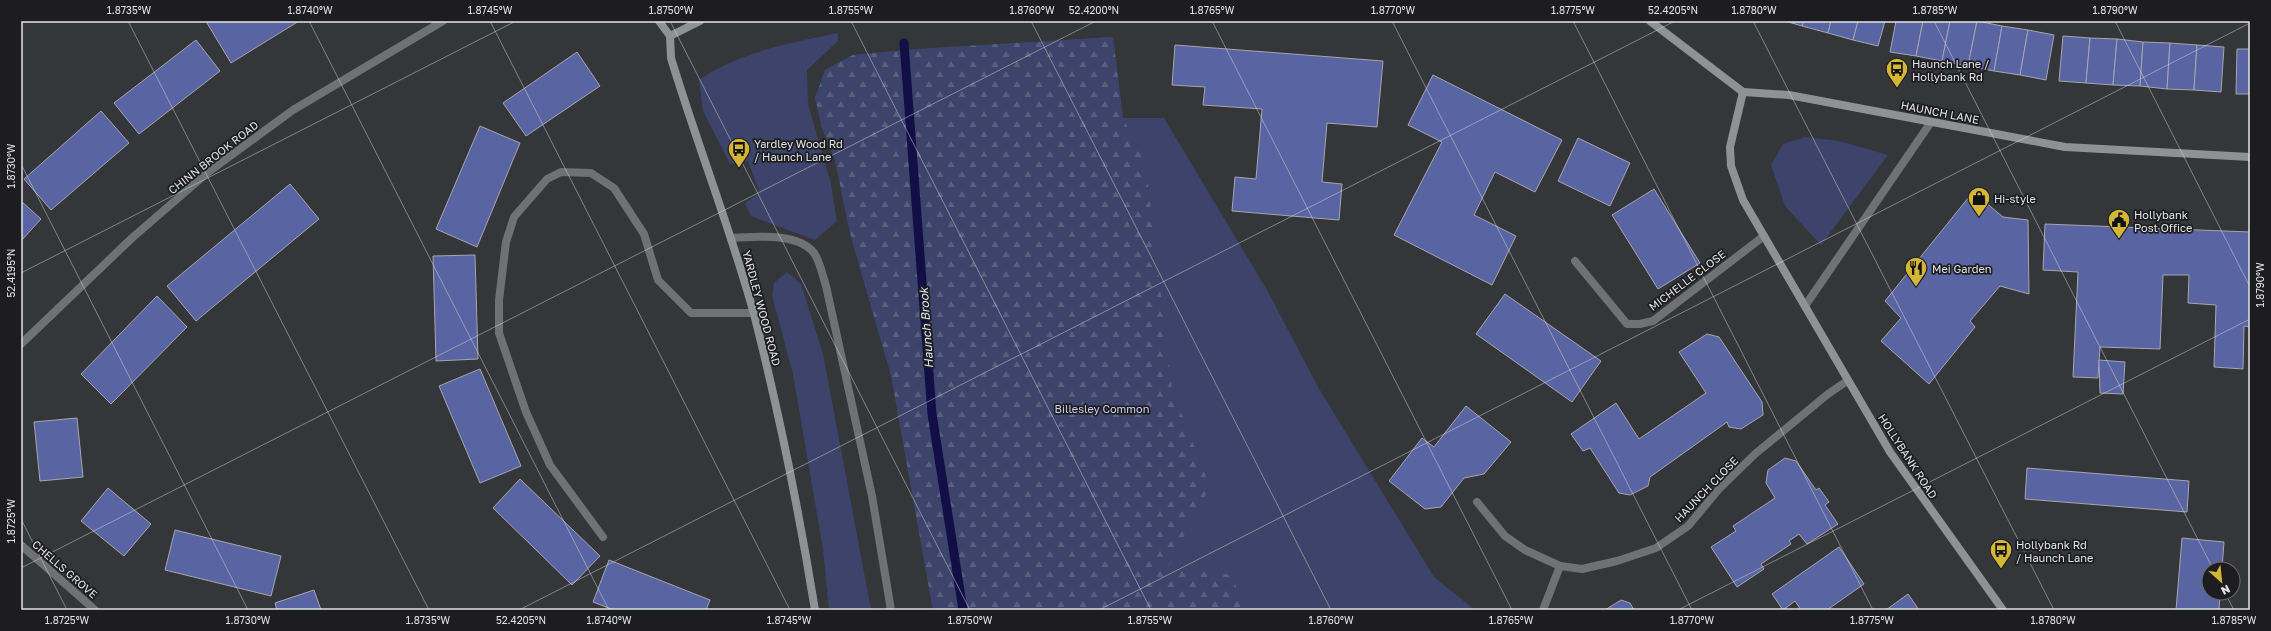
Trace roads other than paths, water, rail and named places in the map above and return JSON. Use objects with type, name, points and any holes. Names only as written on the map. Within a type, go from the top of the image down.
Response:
[{"type":"street","name":"CHINN BROOK ROAD","points":[[21,344],[132,238],[207,173],[293,110],[443,21]]},
{"type":"street","points":[[659,21],[670,36],[700,21]]},
{"type":"street","points":[[1650,21],[1743,92]]},
{"type":"street","name":"YARDLEY WOOD ROAD","points":[[670,36],[670,58],[731,238],[753,313],[782,432],[815,610]]},
{"type":"street","name":"HAUNCH LANE","points":[[1743,92],[1789,95],[2065,147],[2250,157]]},
{"type":"street","name":"HOLLYBANK ROAD","points":[[1743,92],[1730,147],[1731,166],[1743,200],[1847,381],[1894,458],[2003,610]]},
{"type":"street","points":[[1805,306],[1931,122]]},
{"type":"street","points":[[603,537],[550,465],[526,412],[499,333],[500,300],[506,242],[514,217],[547,179],[561,172],[591,174],[614,188],[644,234],[658,280],[691,313],[753,313]]},
{"type":"street","points":[[731,238],[766,236],[800,242],[815,254],[826,286],[872,496],[891,610]]},
{"type":"street","name":"MICHELLE CLOSE","points":[[1575,261],[1627,324],[1640,324],[1653,321],[1764,236]]},
{"type":"street","name":"HAUNCH CLOSE","points":[[1477,502],[1505,536],[1525,550],[1560,566],[1582,569],[1618,561],[1656,548],[1688,526],[1719,489],[1755,454],[1828,394],[1847,381]]},
{"type":"street","name":"CHELLS GROVE","points":[[21,545],[95,610]]},
{"type":"street","points":[[1543,610],[1560,566]]},
{"type":"waterway","name":"Haunch Brook","points":[[904,43],[932,414],[963,610]]},
{"type":"place","name":"Haunch Lane / Hollybank Rd","points":[[1897,88]]},
{"type":"place","name":"Yardley Wood Rd / Haunch Lane","points":[[739,168]]},
{"type":"place","name":"Hi-style","points":[[1979,218]]},
{"type":"place","name":"Hollybank Post Office","points":[[2119,240]]},
{"type":"place","name":"Mei Garden","points":[[1916,288]]},
{"type":"place","name":"Hollybank Rd / Haunch Lane","points":[[2001,570]]},
{"type":"park label","name":"Billesley Common","points":[[1102,408]]}]
